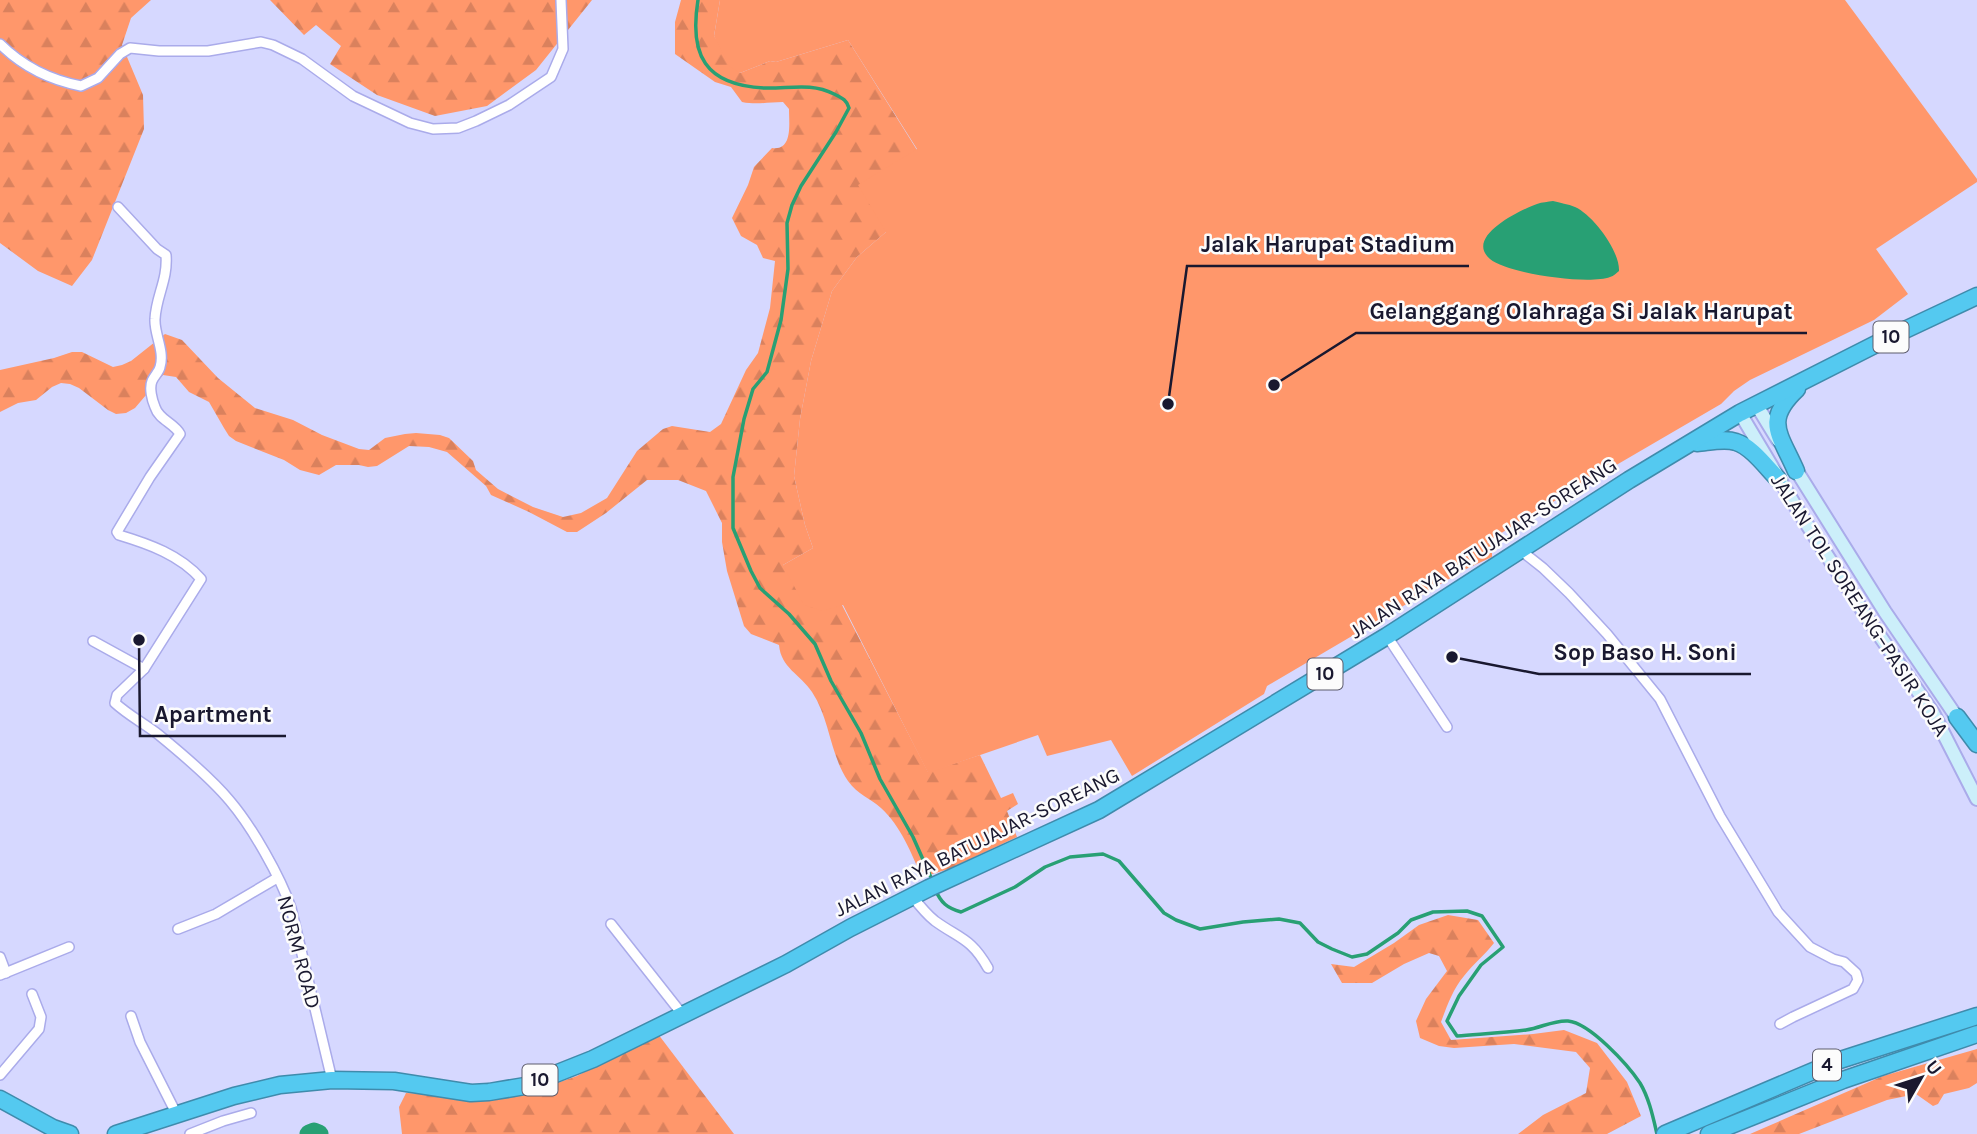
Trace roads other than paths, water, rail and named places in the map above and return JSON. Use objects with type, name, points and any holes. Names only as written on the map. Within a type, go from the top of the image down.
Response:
[{"type":"highway","name":"JALAN RAYA BATUJAJAR-SOREANG","points":[[116,1134],[234,1096],[281,1085],[332,1080],[394,1081],[471,1093],[525,1086],[593,1059],[786,964],[929,888],[1099,810],[1387,636],[1519,549],[1740,413],[1977,296]]},
{"type":"highway","points":[[1796,471],[1779,434],[1777,414],[1783,402],[1807,380]]},
{"type":"highway","points":[[1691,443],[1728,440],[1738,442],[1778,479]]},
{"type":"highway","points":[[1957,717],[1977,744]]},
{"type":"highway","name":"4","points":[[1665,1134],[1838,1060],[1977,1016]]},
{"type":"highway","name":"4","points":[[1709,1134],[1843,1080],[1977,1034]]},
{"type":"highway","points":[[0,1098],[52,1128],[70,1134]]},
{"type":"street","points":[[0,44],[34,71],[81,86],[98,78],[120,54],[130,48],[208,51],[261,42],[302,59],[353,96],[410,123],[444,130],[458,128],[509,106],[551,77],[563,50],[561,0]]},
{"type":"street","name":"NORM ROAD","points":[[118,206],[166,256],[166,270],[155,322],[161,364],[151,382],[151,389],[159,415],[180,434],[117,531],[119,535],[163,550],[185,564],[200,577],[200,581],[144,669],[117,695],[115,703],[160,736],[225,795],[265,853],[289,899],[332,1080]]},
{"type":"street","name":"JALAN TOL SOREANG–PASIR KOJA","points":[[1756,404],[1885,611],[1957,717],[1977,757]]},
{"type":"street","name":"JALAN TOL SOREANG–PASIR KOJA","points":[[1740,413],[1778,479],[1866,616],[1933,713],[1977,799]]},
{"type":"street","points":[[1519,549],[1543,568],[1576,601],[1660,699],[1720,816],[1778,912],[1810,947],[1844,962],[1856,973],[1858,980],[1853,989],[1780,1024]]},
{"type":"street","points":[[1387,636],[1447,727]]},
{"type":"street","points":[[93,641],[144,669]]},
{"type":"street","points":[[178,929],[216,914],[278,878]]},
{"type":"street","points":[[912,897],[934,920],[976,948],[988,968]]},
{"type":"street","points":[[611,924],[682,1014]]},
{"type":"street","points":[[0,957],[3,974],[69,947]]},
{"type":"street","points":[[0,1075],[39,1029],[41,1017],[32,994]]},
{"type":"street","points":[[131,1016],[177,1115]]},
{"type":"street","points":[[190,1134],[251,1113]]},
{"type":"waterway","points":[[698,0],[696,37],[699,51],[715,73],[744,86],[808,87],[825,90],[844,100],[849,108],[801,186],[787,223],[788,269],[781,320],[767,372],[753,389],[744,419],[733,477],[733,528],[760,588],[789,614],[815,644],[831,681],[861,733],[880,779],[913,837],[933,882]]},
{"type":"waterway","points":[[935,889],[945,904],[961,912],[1015,887],[1045,867],[1070,857],[1103,854],[1119,861],[1164,913],[1176,920],[1200,929],[1279,919],[1300,923],[1318,942],[1352,957],[1367,954],[1398,933],[1411,920],[1433,912],[1467,911],[1482,916],[1503,947],[1481,965],[1459,996],[1447,1021],[1457,1036],[1526,1030],[1563,1021],[1577,1024],[1608,1046],[1640,1083],[1657,1134]]},
{"type":"waterway","points":[[309,1134],[319,1134]]},
{"type":"place","name":"Gelanggang Olahraga Si Jalak Harupat","points":[[1274,385]]},
{"type":"place","name":"Jalak Harupat Stadium","points":[[1168,404]]},
{"type":"place","name":"Apartment","points":[[139,640]]},
{"type":"place","name":"Sop Baso H. Soni","points":[[1452,657]]}]
